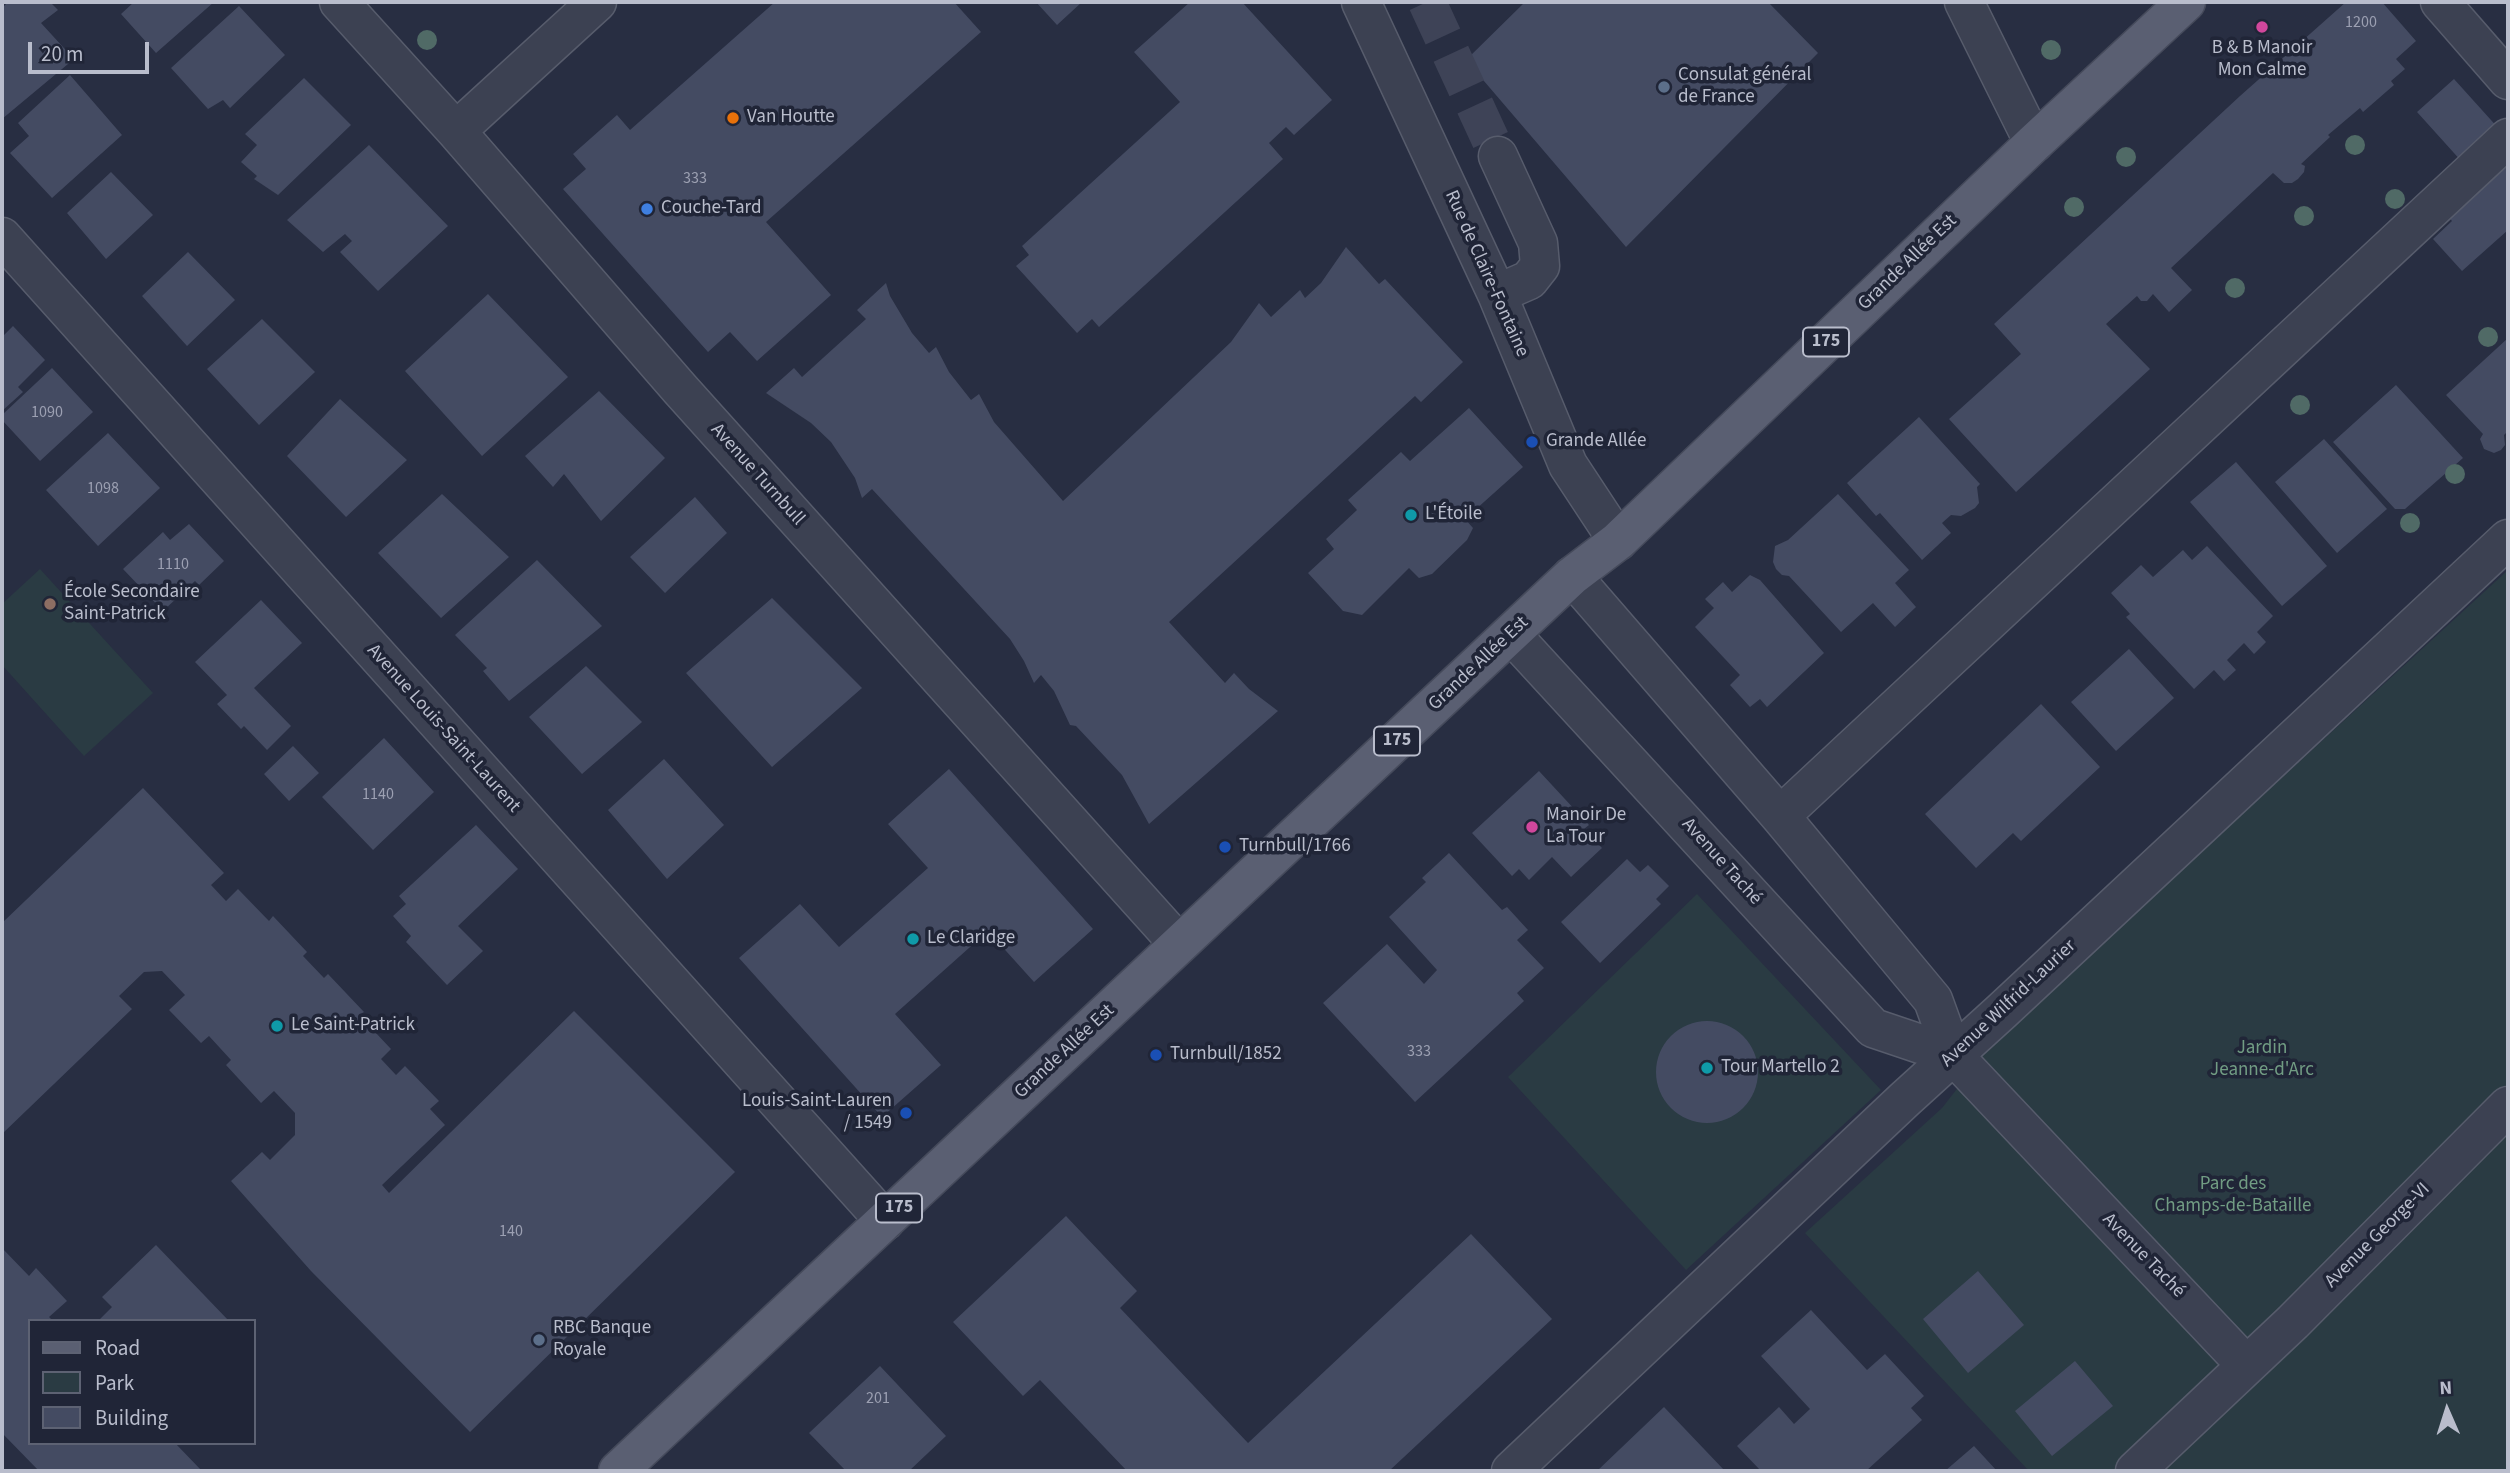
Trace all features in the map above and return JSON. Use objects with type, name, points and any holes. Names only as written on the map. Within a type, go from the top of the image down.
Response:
[{"type":"main road","name":"Grande Allée Est","points":[[618,1471],[1572,576],[1618,541],[2034,143],[2186,2]]},
{"type":"street","name":"Avenue Turnbull","points":[[339,2],[456,131],[680,389],[1180,944]]},
{"type":"street","points":[[456,131],[597,2]]},
{"type":"street","name":"Rue de Claire-Fontaine","points":[[1361,2],[1497,294],[1568,465],[1618,541]]},
{"type":"street","points":[[1964,2],[2034,143]]},
{"type":"street","points":[[2440,2],[2508,80]]},
{"type":"street","points":[[1780,816],[2508,138]]},
{"type":"street","points":[[1497,156],[1538,243],[1540,266],[1529,280],[1497,294]]},
{"type":"street","name":"Avenue Louis-Saint-Laurent","points":[[2,237],[885,1221]]},
{"type":"street","name":"Avenue Wilfrid-Laurier","points":[[1511,1471],[2508,539]]},
{"type":"street","name":"Avenue Taché","points":[[1572,576],[1780,816],[1933,1000],[1953,1055],[2246,1365]]},
{"type":"street","name":"Avenue Taché","points":[[1511,634],[1872,1028],[1953,1055]]},
{"type":"street","name":"Avenue George-VI","points":[[2135,1471],[2293,1322],[2508,1106]]},
{"type":"green space","points":[[40,569],[153,693],[84,756],[2,665],[2,604]]},
{"type":"green space","name":"Parc des Champs-de-Bataille","points":[[2508,570],[2508,1471],[2029,1471],[1805,1233],[1942,1108],[1992,1044]]},
{"type":"green space","points":[[1697,894],[1881,1090],[1686,1270],[1508,1077]]},
{"type":"building","points":[[8,2],[50,2],[58,10],[41,23],[74,59],[2,119],[2,8]]},
{"type":"building","points":[[134,2],[214,2],[156,53],[121,14]]},
{"type":"building","points":[[775,2],[954,2],[981,32],[766,222],[831,295],[757,361],[730,332],[708,352],[563,189],[586,169],[573,154],[617,115],[630,130]]},
{"type":"building","points":[[1036,2],[1082,2],[1057,25]]},
{"type":"building","points":[[1190,2],[1242,2],[1332,100],[1294,135],[1286,127],[1269,143],[1283,159],[1099,327],[1092,319],[1077,333],[1016,266],[1029,255],[1022,246],[1180,102],[1134,52]]},
{"type":"building","points":[[1525,2],[1768,2],[1818,53],[1626,247],[1466,60]]},
{"type":"building","points":[[2346,2],[2382,2],[2416,41],[2396,59],[2405,69],[2391,81],[2394,85],[2363,112],[2360,108],[2328,135],[2330,137],[2301,164],[2305,166],[2304,172],[2298,179],[2292,183],[2284,183],[2273,173],[2171,268],[2192,290],[2169,312],[2153,294],[2147,301],[2141,301],[2137,296],[2106,324],[2150,369],[2016,492],[1949,419],[2021,354],[1994,324],[2240,96]]},
{"type":"building","points":[[239,6],[285,55],[230,108],[223,100],[208,109],[171,68]]},
{"type":"building","points":[[70,75],[122,135],[52,198],[10,153],[29,136],[18,123]]},
{"type":"building","points":[[304,78],[351,125],[278,195],[254,179],[257,176],[241,162],[257,145],[245,134]]},
{"type":"building","points":[[2454,79],[2500,130],[2463,163],[2417,112]]},
{"type":"building","points":[[369,145],[448,226],[378,291],[340,252],[352,241],[345,234],[323,252],[287,220]]},
{"type":"building","points":[[2503,163],[2508,169],[2508,230],[2462,271],[2433,239],[2452,221],[2446,214]]},
{"type":"building","points":[[111,172],[153,215],[106,259],[67,213]]},
{"type":"building","points":[[1346,247],[1379,284],[1385,279],[1463,362],[1421,402],[1415,396],[1169,622],[1225,683],[1234,673],[1249,689],[1278,711],[1149,824],[1122,775],[1076,726],[1070,725],[1054,691],[1041,675],[1034,683],[1010,639],[872,489],[862,498],[855,478],[831,442],[811,423],[766,393],[794,368],[802,377],[866,319],[857,310],[886,283],[890,296],[912,333],[929,353],[936,347],[949,372],[971,400],[979,394],[994,422],[1063,501],[1231,342],[1259,303],[1271,317],[1300,290],[1305,298],[1321,283]]},
{"type":"building","points":[[188,252],[235,300],[187,346],[142,296]]},
{"type":"building","points":[[488,294],[568,377],[482,456],[405,371]]},
{"type":"building","points":[[262,319],[315,372],[259,425],[207,369]]},
{"type":"building","points":[[13,326],[45,360],[18,387],[23,392],[2,411],[2,337]]},
{"type":"building","points":[[2508,338],[2508,431],[2504,435],[2505,445],[2494,453],[2484,449],[2480,439],[2483,434],[2446,395]]},
{"type":"building","points":[[52,368],[93,412],[40,461],[2,420],[2,415]]},
{"type":"building","points":[[2396,385],[2463,458],[2405,509],[2395,509],[2333,442]]},
{"type":"building","points":[[599,391],[665,458],[601,521],[564,474],[553,487],[525,456]]},
{"type":"building","points":[[340,399],[407,460],[346,517],[287,456]]},
{"type":"building","name":"L'Étoile","points":[[1469,408],[1523,467],[1465,519],[1473,528],[1467,540],[1432,574],[1419,578],[1409,568],[1362,615],[1343,611],[1308,573],[1334,549],[1326,539],[1357,510],[1348,500],[1401,452],[1410,461]]},
{"type":"building","points":[[1919,417],[1980,484],[1977,487],[1979,503],[1961,516],[1951,515],[1942,523],[1951,533],[1922,560],[1880,513],[1876,516],[1847,483]]},
{"type":"building","points":[[108,433],[160,488],[98,546],[46,490]]},
{"type":"building","points":[[2324,439],[2387,509],[2337,553],[2275,482]]},
{"type":"building","points":[[2236,462],[2327,566],[2282,606],[2190,502]]},
{"type":"building","points":[[442,494],[509,557],[441,618],[378,553]]},
{"type":"building","points":[[1838,494],[1909,570],[1895,583],[1916,607],[1895,627],[1873,603],[1841,632],[1789,576],[1782,575],[1776,569],[1773,562],[1775,546],[1788,540]]},
{"type":"building","points":[[695,497],[727,533],[665,593],[630,557]]},
{"type":"building","points":[[189,524],[224,561],[199,585],[195,581],[163,611],[123,569],[163,532],[170,540]]},
{"type":"building","points":[[2207,546],[2273,616],[2257,632],[2266,642],[2254,654],[2244,643],[2227,660],[2236,670],[2224,681],[2214,670],[2194,689],[2126,617],[2130,614],[2111,593],[2141,565],[2153,577],[2183,550],[2192,560]]},
{"type":"building","points":[[537,560],[602,626],[509,701],[483,671],[487,668],[455,635]]},
{"type":"building","points":[[1750,575],[1760,580],[1824,653],[1767,707],[1760,699],[1750,707],[1730,685],[1740,675],[1695,627],[1714,608],[1705,599],[1723,582],[1732,592]]},
{"type":"building","points":[[772,598],[862,688],[772,767],[686,673]]},
{"type":"building","points":[[261,600],[302,643],[254,688],[291,726],[267,750],[244,726],[241,729],[217,704],[227,695],[195,662]]},
{"type":"building","points":[[2129,649],[2174,698],[2116,751],[2071,702]]},
{"type":"building","points":[[586,666],[642,722],[582,774],[529,717]]},
{"type":"building","points":[[2041,704],[2100,767],[2021,841],[2013,833],[1976,868],[1925,814]]},
{"type":"building","points":[[384,738],[434,792],[373,850],[322,797]]},
{"type":"building","points":[[293,746],[319,773],[289,801],[264,774]]},
{"type":"building","points":[[664,759],[724,825],[667,879],[608,810]]},
{"type":"building","name":"Le Claridge","points":[[949,769],[1093,929],[1034,982],[988,931],[895,1014],[941,1065],[882,1117],[739,958],[800,904],[839,947],[928,868],[888,824]]},
{"type":"building","name":"Manoir De La Tour","points":[[1539,771],[1589,825],[1584,829],[1602,848],[1571,877],[1552,857],[1529,880],[1519,869],[1512,876],[1472,833]]},
{"type":"building","points":[[143,788],[224,873],[211,885],[226,901],[238,889],[269,921],[273,916],[307,952],[303,956],[324,978],[328,974],[364,1012],[359,1015],[391,1049],[381,1059],[396,1075],[405,1066],[439,1101],[430,1109],[445,1125],[382,1185],[389,1193],[574,1011],[735,1172],[470,1432],[311,1271],[231,1181],[262,1152],[270,1160],[295,1135],[295,1113],[274,1091],[261,1103],[226,1065],[231,1060],[209,1036],[201,1043],[169,1010],[185,995],[162,971],[144,972],[119,996],[132,1009],[2,1134],[2,923]]},
{"type":"building","points":[[476,825],[518,869],[458,926],[483,951],[447,985],[406,942],[411,936],[393,916],[406,904],[399,896]]},
{"type":"building","points":[[1449,853],[1502,910],[1507,907],[1528,930],[1517,940],[1544,968],[1517,993],[1524,1001],[1415,1102],[1323,1003],[1387,944],[1424,984],[1437,970],[1389,917],[1426,882],[1422,878]]},
{"type":"building","points":[[1627,859],[1640,872],[1648,865],[1669,886],[1656,899],[1661,904],[1600,963],[1561,922]]},
{"type":"building","name":"Tour Martello 2","points":[[1707,1021],[1726,1025],[1743,1036],[1754,1053],[1758,1072],[1754,1091],[1743,1108],[1726,1119],[1707,1123],[1688,1119],[1671,1108],[1660,1091],[1656,1072],[1660,1053],[1671,1036],[1688,1025]]},
{"type":"building","points":[[1066,1216],[1137,1291],[1120,1308],[1248,1443],[1471,1234],[1552,1319],[1389,1471],[1127,1471],[1040,1380],[1023,1396],[953,1322]]},
{"type":"building","points":[[156,1245],[227,1319],[100,1319],[112,1307],[102,1297]]},
{"type":"building","points":[[2,1248],[29,1276],[36,1268],[67,1301],[49,1317],[51,1319],[28,1319],[28,1445],[177,1445],[202,1471],[39,1471],[2,1433]]},
{"type":"building","points":[[1978,1271],[2024,1325],[1968,1373],[1923,1319]]},
{"type":"building","points":[[1811,1310],[1867,1370],[1885,1354],[1924,1396],[1911,1408],[1922,1420],[1866,1471],[1761,1471],[1737,1446],[1779,1407],[1794,1424],[1810,1409],[1761,1356]]},
{"type":"building","points":[[2075,1361],[2113,1406],[2052,1456],[2015,1411]]},
{"type":"building","points":[[880,1366],[946,1436],[909,1471],[846,1471],[809,1433]]},
{"type":"building","points":[[1664,1407],[1725,1471],[1597,1471]]},
{"type":"building","points":[[1974,1446],[1997,1471],[1945,1471]]},
{"type":"tunnel","points":[[1427,2],[1498,156]]},
{"type":"place","name":"B & B Manoir Mon Calme","points":[[2262,27]]},
{"type":"place","name":"Consulat général de France","points":[[1664,87]]},
{"type":"place","name":"Van Houtte","points":[[733,118]]},
{"type":"place","name":"Couche-Tard","points":[[647,209]]},
{"type":"place","name":"Grande Allée","points":[[1532,442]]},
{"type":"place","name":"L'Étoile","points":[[1411,515]]},
{"type":"place","name":"École Secondaire Saint-Patrick","points":[[50,604]]},
{"type":"place","name":"Manoir De La Tour","points":[[1532,827]]},
{"type":"place","name":"Turnbull/1766","points":[[1225,847]]},
{"type":"place","name":"Le Claridge","points":[[913,939]]},
{"type":"place","name":"Le Saint-Patrick","points":[[277,1026]]},
{"type":"place","name":"Turnbull/1852","points":[[1156,1055]]},
{"type":"place","name":"Tour Martello 2","points":[[1707,1068]]},
{"type":"place","name":"Louis-Saint-Lauren / 1549","points":[[906,1113]]},
{"type":"place","name":"RBC Banque Royale","points":[[539,1340]]},
{"type":"park label","name":"Jardin Jeanne-d'Arc","points":[[2262,1060]]}]
